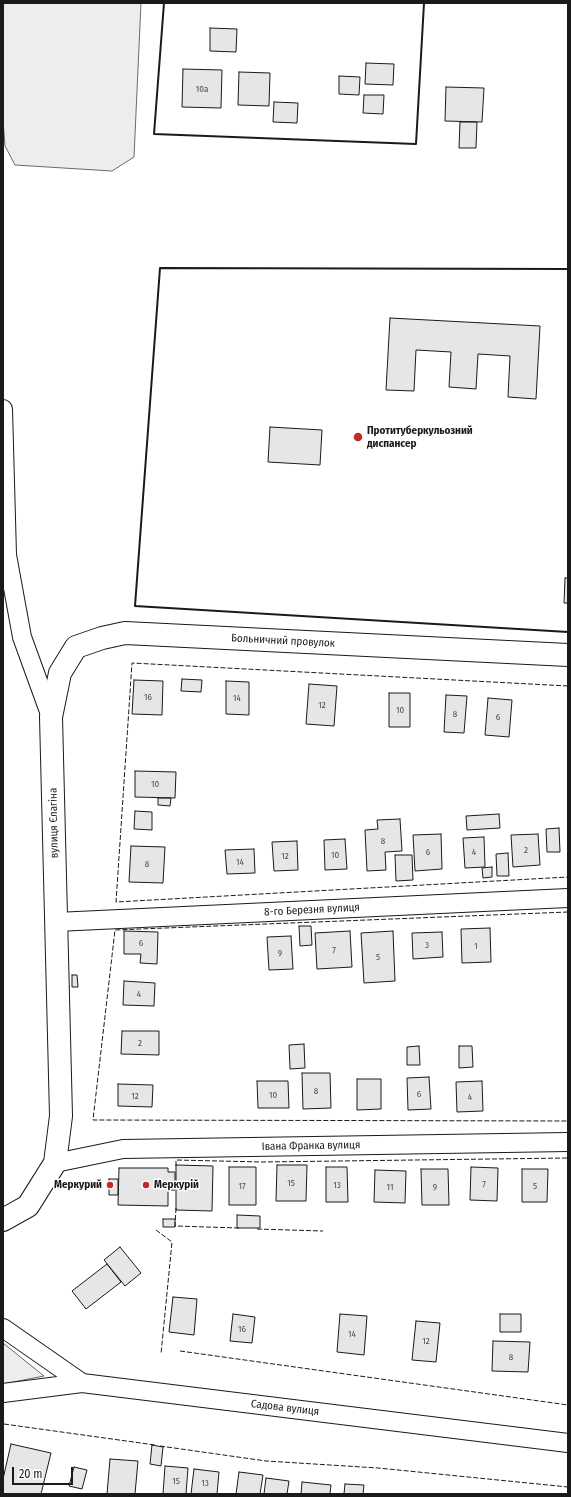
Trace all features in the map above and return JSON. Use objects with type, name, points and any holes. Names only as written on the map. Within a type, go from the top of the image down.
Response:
[{"type":"main road","name":"Больничний провулок","points":[[52,717],[60,673],[76,647],[102,638],[125,633],[568,655]]},
{"type":"main road","name":"вулиця Єлагіна","points":[[3,1220],[28,1206],[55,1163],[61,1116],[52,717]]},
{"type":"street","name":"вулиця Єлагіна","points":[[3,409],[6,555],[22,637],[52,717]]},
{"type":"street","name":"8-го Березня вулиця","points":[[56,922],[568,898]]},
{"type":"street","name":"Івана Франка вулиця","points":[[55,1163],[123,1149],[568,1142]]},
{"type":"street","points":[[3,1328],[82,1383]]},
{"type":"street","name":"Садова вулиця","points":[[3,1393],[82,1383],[568,1444]]},
{"type":"shaded area","points":[[3,3],[141,3],[134,157],[112,171],[15,165],[5,146],[3,120]]},
{"type":"shaded area","points":[[3,1343],[44,1376],[3,1384]]},
{"type":"building","points":[[210,28],[237,29],[236,52],[210,51]]},
{"type":"building","points":[[366,63],[394,64],[393,85],[365,84]]},
{"type":"building","points":[[183,69],[222,70],[221,108],[182,107]]},
{"type":"building","points":[[239,72],[270,73],[269,106],[238,105]]},
{"type":"building","points":[[339,76],[360,77],[359,95],[339,94]]},
{"type":"building","points":[[446,87],[484,88],[482,122],[445,121]]},
{"type":"building","points":[[364,95],[384,95],[383,114],[363,113]]},
{"type":"building","points":[[274,102],[298,103],[297,123],[273,122]]},
{"type":"building","points":[[460,122],[477,122],[476,148],[459,148]]},
{"type":"building","points":[[390,318],[540,326],[536,399],[508,397],[510,356],[478,354],[476,389],[449,387],[451,352],[416,350],[414,391],[386,390]]},
{"type":"building","points":[[270,427],[322,430],[320,465],[268,462]]},
{"type":"building","points":[[565,578],[568,578],[568,603],[564,603]]},
{"type":"building","points":[[182,679],[202,680],[201,692],[181,691]]},
{"type":"building","points":[[134,680],[163,681],[162,715],[132,714]]},
{"type":"building","points":[[226,681],[249,682],[249,715],[226,714]]},
{"type":"building","points":[[309,684],[337,686],[334,726],[306,724]]},
{"type":"building","points":[[389,693],[410,693],[410,727],[389,727]]},
{"type":"building","points":[[446,695],[467,696],[464,733],[444,732]]},
{"type":"building","points":[[488,698],[512,700],[509,737],[485,735]]},
{"type":"building","points":[[135,771],[176,772],[175,798],[135,797]]},
{"type":"building","points":[[158,798],[171,798],[170,806],[158,805]]},
{"type":"building","points":[[135,811],[152,812],[152,830],[134,829]]},
{"type":"building","points":[[499,814],[500,828],[467,830],[466,816]]},
{"type":"building","points":[[400,819],[402,851],[385,852],[386,870],[367,871],[365,830],[378,829],[377,820]]},
{"type":"building","points":[[559,828],[560,852],[547,852],[546,829]]},
{"type":"building","points":[[441,834],[442,869],[415,871],[413,835]]},
{"type":"building","points":[[538,834],[540,865],[513,867],[511,835]]},
{"type":"building","points":[[484,837],[485,867],[465,868],[463,838]]},
{"type":"building","points":[[345,839],[347,869],[325,870],[324,840]]},
{"type":"building","points":[[297,841],[298,870],[274,871],[272,842]]},
{"type":"building","points":[[131,846],[165,847],[163,883],[129,882]]},
{"type":"building","points":[[254,849],[255,873],[227,874],[225,850]]},
{"type":"building","points":[[508,853],[509,876],[497,876],[496,854]]},
{"type":"building","points":[[395,855],[412,855],[413,880],[396,881]]},
{"type":"building","points":[[492,867],[492,877],[483,878],[482,868]]},
{"type":"building","points":[[299,926],[311,926],[312,945],[300,946]]},
{"type":"building","points":[[490,928],[491,962],[462,963],[461,929]]},
{"type":"building","points":[[124,931],[158,932],[157,964],[140,963],[141,954],[124,954]]},
{"type":"building","points":[[350,931],[352,967],[317,969],[315,933]]},
{"type":"building","points":[[393,931],[395,981],[364,983],[361,933]]},
{"type":"building","points":[[442,932],[443,957],[413,959],[412,933]]},
{"type":"building","points":[[291,936],[293,969],[269,970],[267,937]]},
{"type":"building","points":[[72,975],[77,975],[78,987],[72,987]]},
{"type":"building","points":[[124,981],[155,983],[154,1006],[123,1005]]},
{"type":"building","points":[[122,1031],[159,1031],[159,1055],[121,1054]]},
{"type":"building","points":[[304,1044],[305,1068],[290,1069],[289,1045]]},
{"type":"building","points":[[419,1046],[420,1065],[407,1065],[407,1047]]},
{"type":"building","points":[[459,1046],[472,1046],[473,1067],[459,1068]]},
{"type":"building","points":[[302,1073],[330,1073],[331,1108],[303,1109]]},
{"type":"building","points":[[429,1077],[431,1109],[408,1110],[407,1078]]},
{"type":"building","points":[[357,1079],[381,1079],[381,1109],[357,1110]]},
{"type":"building","points":[[257,1081],[288,1081],[289,1108],[258,1108]]},
{"type":"building","points":[[482,1081],[483,1111],[457,1112],[456,1082]]},
{"type":"building","points":[[118,1084],[153,1085],[152,1107],[118,1106]]},
{"type":"building","points":[[176,1165],[213,1166],[212,1211],[176,1210]]},
{"type":"building","points":[[277,1165],[307,1165],[306,1201],[276,1201]]},
{"type":"building","points":[[229,1167],[256,1167],[256,1205],[229,1205]]},
{"type":"building","points":[[326,1167],[347,1167],[348,1202],[326,1202]]},
{"type":"building","points":[[471,1167],[498,1168],[497,1201],[470,1200]]},
{"type":"building","name":"Меркурій","points":[[119,1168],[168,1168],[168,1172],[175,1172],[175,1190],[168,1190],[168,1206],[118,1205]]},
{"type":"building","points":[[421,1169],[448,1169],[449,1205],[422,1205]]},
{"type":"building","points":[[522,1169],[548,1169],[547,1202],[522,1202]]},
{"type":"building","points":[[375,1170],[406,1171],[405,1203],[374,1202]]},
{"type":"building","points":[[109,1179],[118,1179],[118,1195],[109,1195]]},
{"type":"building","points":[[237,1215],[260,1216],[260,1228],[237,1228]]},
{"type":"building","points":[[163,1219],[175,1219],[175,1227],[163,1227]]},
{"type":"building","points":[[120,1247],[141,1273],[125,1286],[104,1260]]},
{"type":"building","points":[[107,1264],[121,1282],[86,1309],[72,1291]]},
{"type":"building","points":[[173,1297],[197,1299],[194,1335],[169,1332]]},
{"type":"building","points":[[233,1314],[255,1317],[252,1343],[230,1341]]},
{"type":"building","points":[[340,1314],[367,1316],[364,1355],[337,1352]]},
{"type":"building","points":[[500,1314],[521,1314],[521,1332],[500,1332]]},
{"type":"building","points":[[416,1321],[440,1323],[436,1362],[412,1360]]},
{"type":"building","points":[[493,1341],[530,1342],[528,1372],[492,1371]]},
{"type":"building","points":[[11,1444],[51,1453],[41,1494],[3,1494],[3,1479]]},
{"type":"building","points":[[152,1445],[163,1447],[161,1466],[150,1464]]},
{"type":"building","points":[[110,1459],[138,1461],[135,1494],[107,1494]]},
{"type":"building","points":[[165,1466],[188,1468],[186,1494],[163,1494]]},
{"type":"building","points":[[74,1467],[87,1470],[82,1489],[69,1486]]},
{"type":"building","points":[[194,1469],[219,1472],[217,1494],[191,1494]]},
{"type":"building","points":[[239,1472],[263,1475],[260,1494],[236,1494]]},
{"type":"building","points":[[266,1478],[289,1481],[287,1494],[264,1494]]},
{"type":"building","points":[[302,1482],[331,1485],[330,1494],[301,1494]]},
{"type":"building","points":[[345,1484],[364,1485],[363,1494],[344,1494]]},
{"type":"fence","points":[[568,686],[132,663],[116,902],[568,877]]},
{"type":"fence","points":[[568,912],[115,930],[93,1120],[568,1121]]},
{"type":"fence","points":[[176,1166],[176,1160],[262,1162],[568,1158]]},
{"type":"fence","points":[[176,1208],[175,1226],[239,1228]]},
{"type":"fence","points":[[257,1229],[323,1231]]},
{"type":"fence","points":[[156,1230],[172,1242],[161,1354]]},
{"type":"fence","points":[[180,1351],[568,1405]]},
{"type":"fence","points":[[4,1424],[155,1445]]},
{"type":"fence","points":[[160,1446],[266,1461],[378,1468],[568,1487]]},
{"type":"wall","points":[[164,3],[154,134],[416,144],[424,3]]},
{"type":"wall","points":[[568,269],[160,268],[135,606],[568,632]]},
{"type":"place","name":"Протитуберкульозний диспансер","points":[[358,437]]},
{"type":"place","name":"Меркурий","points":[[110,1185]]},
{"type":"place","name":"Меркурій","points":[[146,1185]]}]
